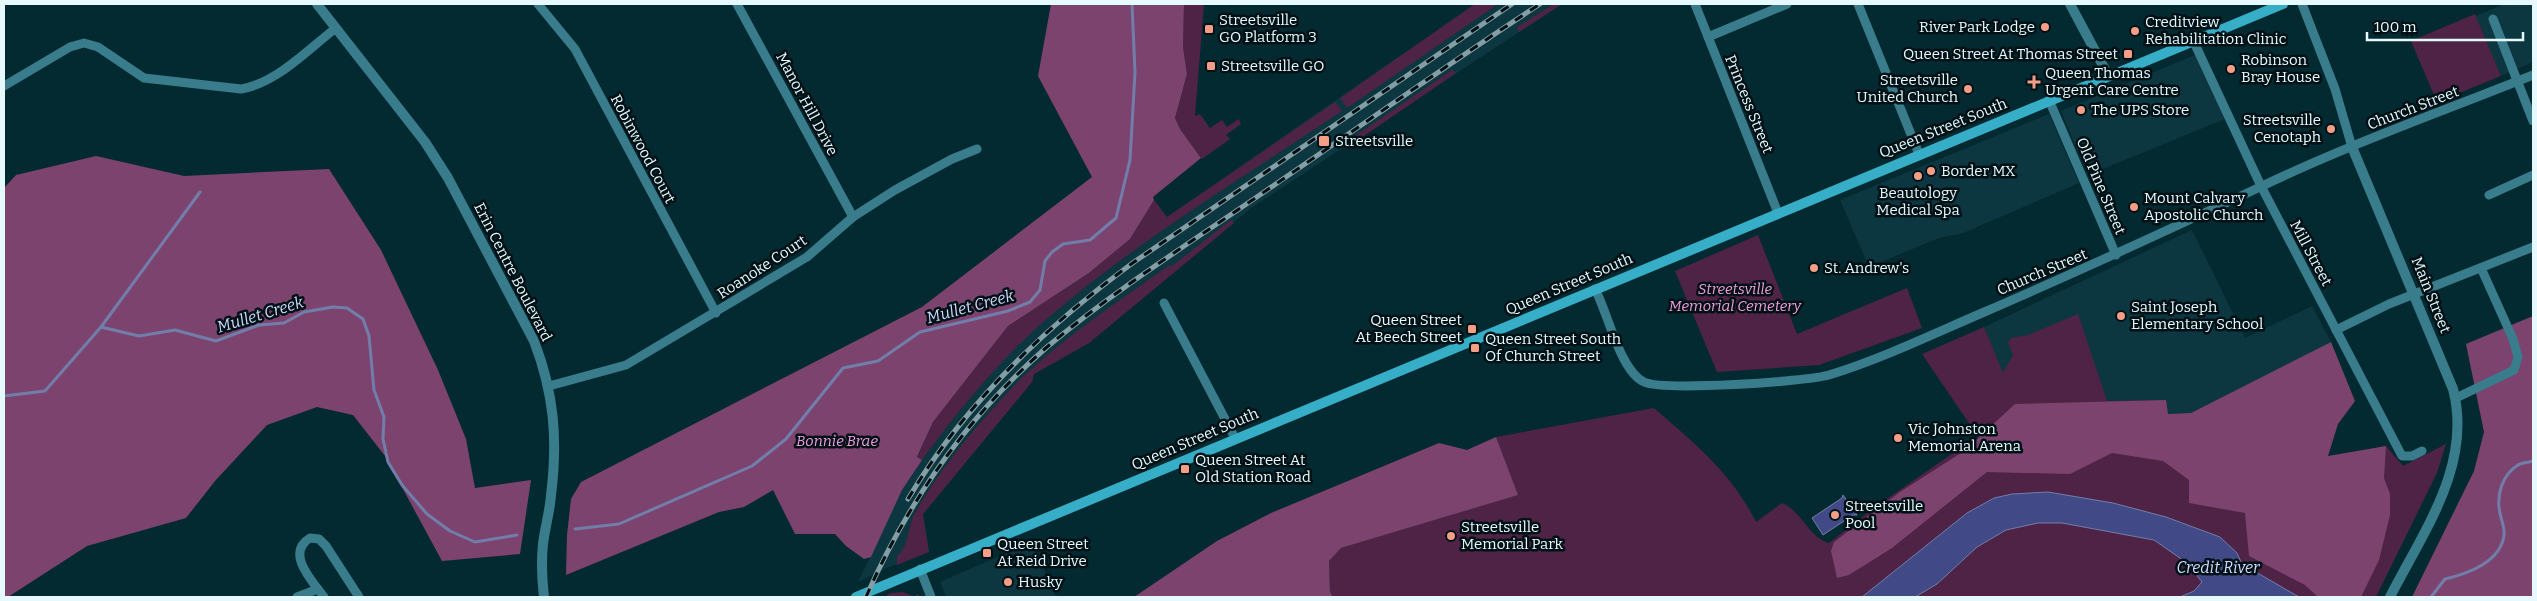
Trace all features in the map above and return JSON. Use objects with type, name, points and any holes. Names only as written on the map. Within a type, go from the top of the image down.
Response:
[{"type":"main road","name":"Queen Street South","points":[[856,597],[2282,4]]},
{"type":"street","name":"Erin Centre Boulevard","points":[[317,4],[425,142],[448,178],[534,341],[550,386],[554,459],[541,568],[544,597]]},
{"type":"street","name":"Robinwood Court","points":[[538,4],[575,49],[716,313]]},
{"type":"street","name":"Manor Hill Drive","points":[[737,4],[853,217]]},
{"type":"street","name":"Princess Street","points":[[1695,4],[1778,213]]},
{"type":"street","points":[[1708,36],[1787,4]]},
{"type":"street","points":[[1858,4],[1918,154]]},
{"type":"street","points":[[2070,4],[2108,75]]},
{"type":"street","name":"Main Street","points":[[2302,4],[2335,89],[2352,147],[2415,294],[2456,398],[2459,421],[2458,437],[2450,477],[2390,597]]},
{"type":"street","points":[[2493,19],[2533,121]]},
{"type":"street","points":[[4,86],[70,48],[84,43],[98,47],[144,78],[241,89],[255,87],[270,79],[336,28]]},
{"type":"street","name":"Mill Street","points":[[2193,40],[2261,186],[2402,456],[2412,456],[2422,452]]},
{"type":"street","name":"Church Street","points":[[1595,289],[1627,366],[1638,379],[1657,386],[1744,383],[1829,374],[1906,347],[2116,255],[2261,186],[2533,74]]},
{"type":"street","name":"Old Pine Street","points":[[2049,100],[2116,255]]},
{"type":"street","name":"Roanoke Court","points":[[550,386],[626,365],[807,257],[853,217],[895,190],[958,156],[977,149]]},
{"type":"street","points":[[2489,195],[2533,176]]},
{"type":"street","points":[[2336,330],[2388,304],[2533,247]]},
{"type":"street","points":[[2456,398],[2514,370],[2518,357],[2513,339],[2481,268]]},
{"type":"street","points":[[1164,303],[1235,438]]},
{"type":"street","points":[[324,597],[300,563],[299,551],[302,542],[310,538],[319,539],[326,546],[358,597]]},
{"type":"street","points":[[920,569],[931,597]]},
{"type":"street","points":[[297,597],[318,589]]},
{"type":"shaded area","points":[[1475,4],[1562,4],[1251,208],[1089,343],[1034,374],[1032,382],[923,514],[929,552],[884,569],[858,582],[902,490],[922,460],[933,422],[1130,239],[1154,200],[1167,217]]},
{"type":"shaded area","points":[[2504,4],[2533,4],[2533,62],[2501,76],[2476,16]]},
{"type":"shaded area","points":[[2197,54],[2225,119],[2088,175],[2061,111]]},
{"type":"shaded area","points":[[2049,114],[2079,183],[1963,233],[1939,238],[1869,267],[1840,200]]},
{"type":"shaded area","name":"Saint Joseph Elementary School","points":[[2192,230],[2245,338],[2312,306],[2331,342],[2191,413],[2168,414],[2166,400],[2015,404],[1984,327]]},
{"type":"shaded area","points":[[1032,542],[1056,597],[946,597],[940,582]]},
{"type":"green space","name":"Bonnie Brae","points":[[1051,4],[1184,4],[1183,47],[1187,74],[1175,118],[1180,129],[1201,158],[1153,197],[1154,200],[1130,239],[1089,273],[1008,326],[933,422],[917,457],[922,460],[902,490],[871,557],[864,559],[846,546],[835,534],[795,534],[773,490],[744,507],[719,512],[566,575],[567,535],[571,499],[581,482],[922,307],[1092,177],[1038,76]]},
{"type":"green space","points":[[1184,4],[1204,4],[1195,116],[1200,114],[1210,128],[1222,120],[1227,127],[1239,119],[1241,124],[1226,135],[1230,139],[1202,159],[1180,129],[1175,118],[1187,74],[1183,47]]},
{"type":"green space","points":[[1475,4],[1498,4],[1347,108],[1340,98]]},
{"type":"green space","points":[[1554,4],[1562,4],[1519,32],[1517,27]]},
{"type":"green space","points":[[2475,14],[2501,76],[2437,102],[2411,41]]},
{"type":"green space","points":[[1452,70],[1456,73],[1345,149],[1346,142]]},
{"type":"green space","points":[[1335,102],[1342,111],[1156,235],[1084,288],[1050,316],[1015,348],[982,384],[922,460],[917,458],[933,422],[1008,326],[1089,273],[1130,239],[1154,200],[1167,217]]},
{"type":"green space","points":[[96,156],[184,176],[329,169],[381,250],[438,370],[466,439],[475,488],[531,480],[520,554],[442,561],[385,456],[353,415],[317,407],[267,425],[215,481],[186,518],[87,546],[8,597],[4,597],[4,188],[16,175]]},
{"type":"green space","points":[[1231,220],[1234,223],[1089,343],[1034,374],[1032,382],[923,514],[929,552],[897,565],[897,556],[901,553],[906,543],[914,515],[932,485],[986,416],[1017,383],[1079,330],[1168,266],[1172,266]]},
{"type":"green space","name":"Streetsville Memorial Cemetery","points":[[1758,235],[1797,334],[1907,288],[1922,328],[1819,365],[1717,372],[1675,271]]},
{"type":"green space","name":"Streetsville Memorial Park","points":[[2078,314],[2107,401],[2166,400],[2168,414],[2328,457],[2386,446],[2403,466],[2446,444],[2437,473],[2376,597],[2299,597],[2194,591],[2180,597],[1333,597],[1330,592],[1329,561],[1341,548],[1517,495],[1496,437],[1654,408],[1724,473],[1756,522],[1782,503],[1795,512],[1810,530],[1829,543],[1878,505],[1959,449],[1965,449],[1979,438],[1922,354],[1984,327],[2003,373],[2013,355],[2008,342],[2011,338],[2028,335]]},
{"type":"green space","points":[[2533,316],[2533,597],[2412,597],[2474,471],[2484,432],[2466,344]]},
{"type":"green space","points":[[2331,342],[2355,401],[2338,424],[2328,456],[2386,446],[2384,478],[2390,494],[2390,515],[2379,560],[2361,597],[2318,597],[2305,585],[2249,556],[2245,513],[2189,503],[2189,480],[2163,461],[2112,453],[2070,474],[1987,472],[1892,548],[1849,575],[1837,578],[1831,551],[1834,542],[1900,492],[1964,451],[2015,404],[2166,400],[2168,414],[2191,413]]},
{"type":"green space","points":[[1496,437],[1518,495],[1341,548],[1329,561],[1330,592],[1333,597],[1134,597],[1217,541],[1271,513],[1439,443],[1467,450]]},
{"type":"green space","points":[[903,592],[915,597],[884,597],[891,593]]},
{"type":"water","name":"Credit River","points":[[2048,492],[2113,503],[2166,517],[2220,537],[2237,553],[2242,564],[2299,597],[2180,597],[2194,591],[2202,582],[2187,563],[2154,540],[2062,523],[2038,523],[2006,530],[1977,547],[1937,584],[1915,597],[1862,597],[1967,513],[1994,498],[2012,494]]},
{"type":"water","name":"Streetsville Pool","points":[[1843,495],[1857,515],[1853,515],[1823,535],[1812,518],[1842,498]]},
{"type":"waterway","name":"Mullet Creek","points":[[575,529],[619,524],[752,466],[786,439],[843,368],[878,361],[920,332],[1008,311],[1030,302],[1040,290],[1045,261],[1052,252],[1063,244],[1090,240],[1116,218],[1130,160],[1135,72],[1132,4]]},
{"type":"waterway","points":[[101,327],[200,192]]},
{"type":"waterway","name":"Mullet Creek","points":[[4,396],[45,391],[101,327],[139,336],[175,330],[216,341],[259,325],[284,323],[304,312],[333,307],[347,308],[363,319],[369,336],[374,390],[384,417],[383,439],[388,462],[402,485],[427,514],[450,531],[475,542],[517,535]]},
{"type":"waterway","points":[[2431,597],[2445,579],[2473,570],[2497,553],[2504,535],[2499,506],[2504,480],[2512,469],[2520,464],[2533,461]]},
{"type":"railway","points":[[908,499],[930,464],[981,399],[1038,340],[1069,313],[1134,262],[1512,4]]},
{"type":"railway","points":[[866,597],[901,527],[943,462],[991,402],[1047,347],[1100,305],[1155,266],[1540,4]]},
{"type":"place","name":"River Park Lodge","points":[[2045,27]]},
{"type":"place","name":"Streetsville GO Platform 3","points":[[1209,29]]},
{"type":"place","name":"Creditview Rehabilitation Clinic","points":[[2135,31]]},
{"type":"place","name":"Queen Street At Thomas Street","points":[[2128,54]]},
{"type":"place","name":"Streetsville GO","points":[[1211,66]]},
{"type":"place","name":"Robinson Bray House","points":[[2231,69]]},
{"type":"place","name":"Queen Thomas Urgent Care Centre","points":[[2034,82]]},
{"type":"place","name":"Streetsville United Church","points":[[1968,89]]},
{"type":"place","name":"The UPS Store","points":[[2081,110]]},
{"type":"place","name":"Streetsville Cenotaph","points":[[2331,129]]},
{"type":"place","name":"Streetsville","points":[[1324,141]]},
{"type":"place","name":"Border MX","points":[[1931,171]]},
{"type":"place","name":"Beautology Medical Spa","points":[[1918,176]]},
{"type":"place","name":"Mount Calvary Apostolic Church","points":[[2134,207]]},
{"type":"place","name":"St. Andrew's","points":[[1814,268]]},
{"type":"place","name":"Saint Joseph Elementary School","points":[[2121,316]]},
{"type":"place","name":"Queen Street At Beech Street","points":[[1472,329]]},
{"type":"place","name":"Queen Street South Of Church Street","points":[[1475,348]]},
{"type":"place","name":"Vic Johnston Memorial Arena","points":[[1898,438]]},
{"type":"place","name":"Queen Street At Old Station Road","points":[[1185,469]]},
{"type":"place","name":"Streetsville Pool","points":[[1835,515]]},
{"type":"place","name":"Streetsville Memorial Park","points":[[1451,536]]},
{"type":"place","name":"Queen Street At Reid Drive","points":[[987,553]]},
{"type":"place","name":"Husky","points":[[1008,582]]}]
